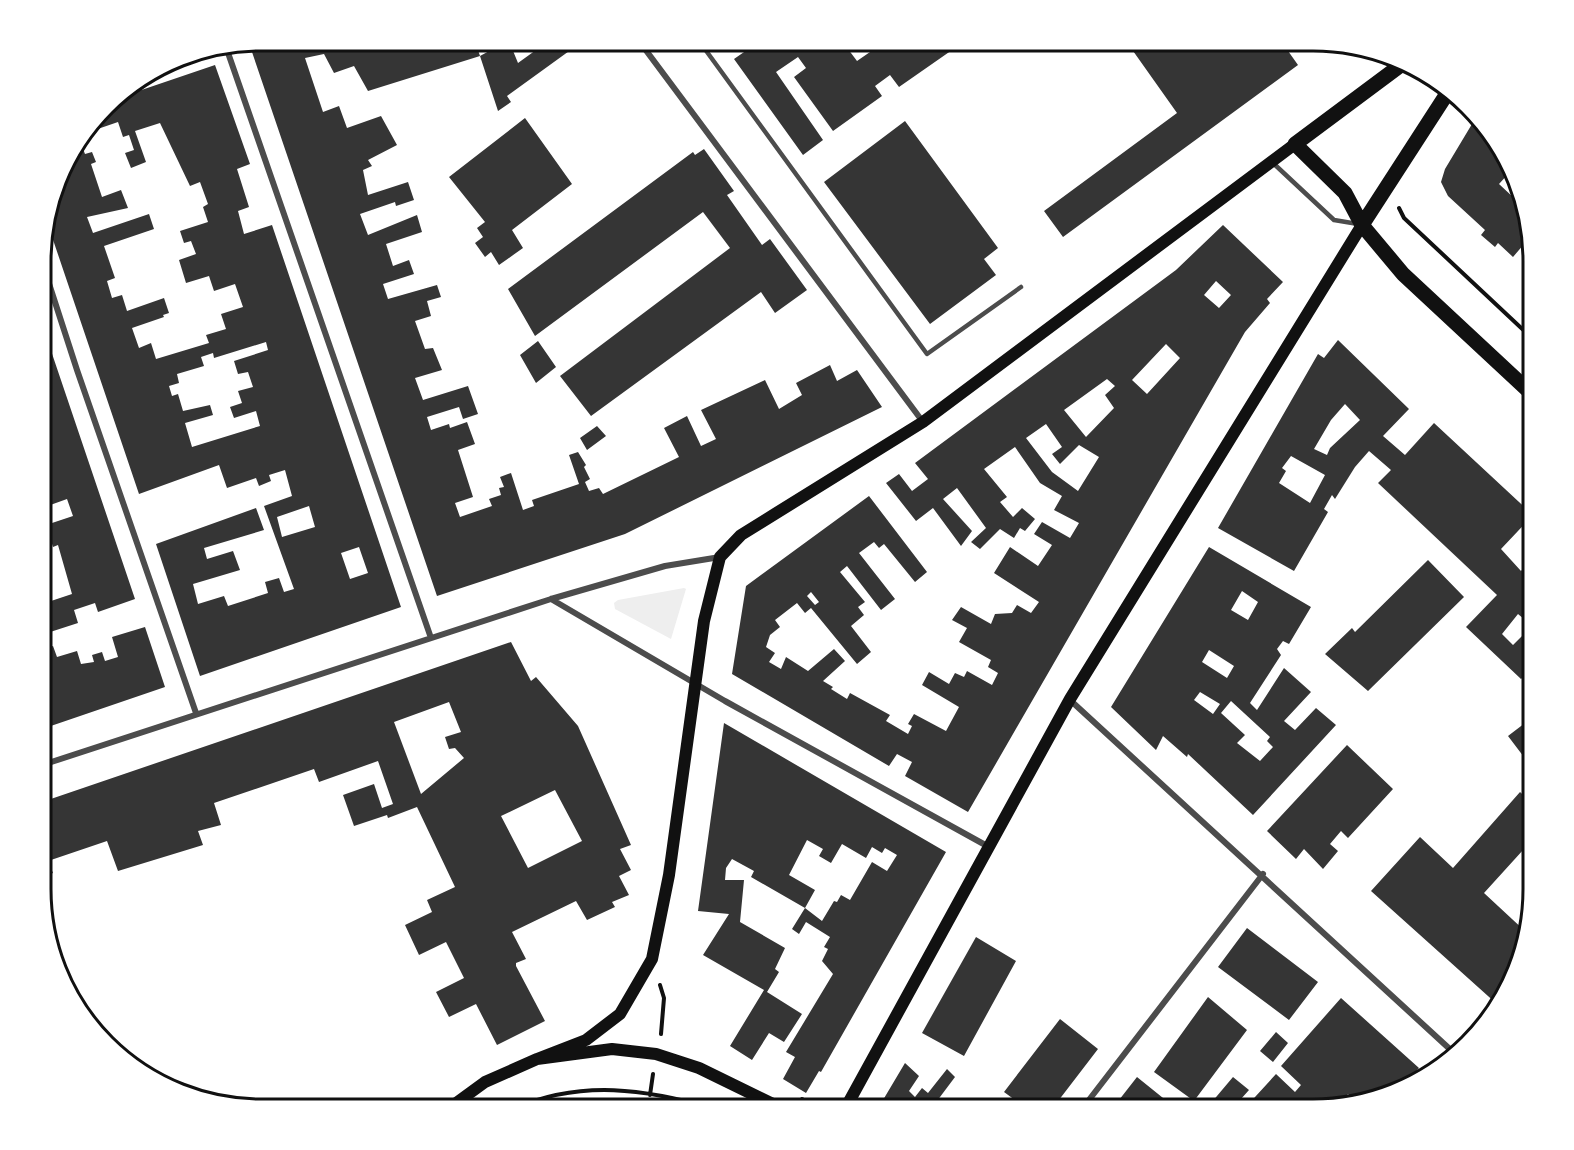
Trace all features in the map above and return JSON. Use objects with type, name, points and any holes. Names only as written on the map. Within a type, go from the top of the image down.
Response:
[{"type":"main road","points":[[462,1099],[485,1083],[586,1040],[620,1014],[652,959],[669,875],[704,621],[720,557],[741,536],[923,422],[1273,163],[1397,68]]},
{"type":"main road","points":[[850,1099],[990,848],[1070,699],[1362,225],[1445,97]]},
{"type":"main road","points":[[1295,144],[1345,193],[1362,225],[1403,273],[1523,386]]},
{"type":"main road","points":[[537,1059],[612,1049],[657,1054],[699,1068],[763,1099]]},
{"type":"street","points":[[646,51],[923,422]]},
{"type":"street","points":[[228,54],[431,638]]},
{"type":"street","points":[[51,290],[196,713]]},
{"type":"street","points":[[51,762],[552,598],[665,566],[720,557]]},
{"type":"street","points":[[552,598],[696,683],[990,848]]},
{"type":"street","points":[[1070,699],[1263,874],[1449,1049]]},
{"type":"street","points":[[1090,1099],[1263,874]]},
{"type":"lane","points":[[706,51],[927,354],[1021,287]]},
{"type":"lane","points":[[1273,163],[1334,220],[1362,225]]},
{"type":"path","points":[[1398,202],[1404,218],[1523,330]]},
{"type":"path","points":[[652,959],[664,998],[657,1054]]},
{"type":"path","points":[[650,1095],[653,1071],[661,1074]]},
{"type":"path","points":[[542,1099],[592,1089],[629,1090],[676,1099]]},
{"type":"shaded area","points":[[686,589],[671,639],[615,609],[614,603],[618,600]]},
{"type":"building","points":[[478,51],[480,56],[368,91],[354,66],[334,73],[324,54],[305,58],[323,112],[339,106],[347,128],[381,116],[397,145],[368,160],[372,166],[363,170],[368,195],[408,182],[414,200],[396,206],[395,202],[360,214],[368,235],[417,215],[422,232],[386,244],[393,266],[409,260],[414,274],[383,284],[388,299],[437,285],[441,297],[427,301],[431,316],[415,321],[425,349],[433,348],[442,370],[415,378],[423,400],[468,386],[478,414],[463,419],[459,407],[427,417],[431,430],[449,424],[450,428],[467,422],[475,444],[458,450],[473,497],[455,503],[460,517],[492,506],[489,499],[501,495],[499,488],[504,487],[500,477],[511,473],[523,510],[534,506],[532,500],[579,484],[569,455],[578,452],[586,465],[584,467],[590,479],[585,482],[589,491],[599,488],[603,494],[679,457],[664,428],[687,416],[701,446],[716,439],[701,410],[765,380],[779,409],[802,395],[796,383],[830,365],[837,381],[857,370],[882,407],[625,534],[437,596],[252,52]]},
{"type":"building","points":[[489,51],[513,51],[518,63],[535,51],[569,51],[507,96],[511,102],[498,111],[480,56]]},
{"type":"building","points":[[746,51],[850,51],[857,61],[869,51],[951,51],[899,87],[890,75],[875,86],[882,96],[833,131],[794,77],[806,68],[798,57],[776,72],[823,140],[803,155],[734,59]]},
{"type":"building","points":[[1133,51],[1288,51],[1298,65],[1063,237],[1044,211],[1177,113]]},
{"type":"building","points":[[215,65],[250,164],[237,169],[249,207],[238,211],[244,234],[272,225],[401,607],[200,676],[156,544],[256,508],[264,530],[204,548],[207,559],[233,551],[240,570],[193,584],[198,604],[224,596],[228,606],[268,593],[265,582],[279,578],[284,592],[294,589],[264,506],[292,496],[285,470],[269,475],[271,481],[259,486],[256,478],[227,488],[219,465],[139,494],[53,239],[53,233],[58,206],[67,180],[83,149],[85,154],[92,152],[96,162],[91,164],[102,197],[121,190],[128,208],[87,217],[93,233],[149,214],[154,229],[104,246],[115,278],[107,281],[112,298],[122,295],[127,311],[164,298],[169,313],[163,315],[164,317],[132,328],[139,348],[151,343],[156,359],[209,343],[206,335],[226,329],[221,314],[243,307],[235,284],[214,291],[209,276],[186,283],[179,260],[196,254],[191,241],[184,243],[180,231],[208,222],[203,207],[208,204],[200,182],[190,186],[160,123],[135,131],[146,162],[131,168],[125,153],[134,150],[129,135],[123,137],[118,122],[97,129],[112,112],[137,92]],"holes":[[[266,342],[268,350],[234,361],[238,374],[248,372],[253,387],[238,391],[242,403],[230,407],[234,418],[256,411],[260,426],[192,447],[185,423],[213,415],[210,405],[183,411],[178,394],[172,396],[169,386],[179,383],[177,374],[204,366],[201,357],[213,353],[214,358]],[[309,506],[315,527],[282,537],[277,517]],[[359,547],[368,573],[350,579],[341,553]]]},
{"type":"building","points":[[525,118],[572,184],[512,230],[523,248],[499,265],[491,252],[485,257],[475,243],[483,237],[477,228],[485,222],[449,177]]},
{"type":"building","points":[[905,121],[998,248],[984,259],[996,275],[930,324],[824,182]]},
{"type":"building","points":[[1472,124],[1501,168],[1505,177],[1499,184],[1513,197],[1523,245],[1513,257],[1498,243],[1495,247],[1481,235],[1485,230],[1448,196],[1441,182],[1445,169]]},
{"type":"building","points":[[704,149],[734,191],[727,195],[762,245],[770,239],[807,290],[775,313],[761,292],[591,416],[560,376],[730,248],[703,212],[535,336],[508,289],[693,152],[695,155]]},
{"type":"building","points":[[1223,225],[1283,282],[1267,299],[1270,303],[1245,332],[968,812],[905,776],[912,762],[897,754],[889,766],[732,674],[746,586],[869,496],[927,572],[915,582],[884,544],[879,548],[874,542],[859,553],[895,599],[881,610],[847,566],[840,572],[865,602],[858,607],[864,615],[851,626],[871,652],[857,664],[811,608],[805,613],[797,603],[775,620],[780,627],[770,635],[766,647],[775,653],[769,662],[781,669],[786,657],[808,671],[834,649],[845,661],[823,681],[833,687],[831,689],[847,699],[850,693],[890,715],[886,721],[908,734],[912,726],[908,724],[914,714],[946,731],[959,707],[922,685],[929,672],[949,684],[955,673],[964,677],[967,671],[992,685],[998,673],[988,667],[991,660],[959,642],[967,628],[952,620],[961,607],[991,624],[995,614],[1012,613],[1017,605],[1031,613],[1039,602],[994,573],[1010,547],[1038,566],[1052,545],[1034,534],[1042,522],[1070,538],[1079,523],[1054,510],[1062,496],[1040,483],[1015,447],[984,469],[1007,497],[1000,502],[1013,517],[1022,508],[1035,519],[1025,531],[1020,528],[1014,538],[1000,529],[980,549],[971,542],[986,528],[957,488],[943,499],[972,531],[961,546],[933,508],[916,521],[886,483],[899,474],[912,491],[928,479],[915,463],[1176,270]],"holes":[[[1216,281],[1231,295],[1219,308],[1204,295]],[[1166,344],[1180,358],[1147,394],[1132,380]],[[1107,379],[1115,386],[1105,395],[1114,408],[1086,437],[1064,410]],[[1046,424],[1062,447],[1052,454],[1060,464],[1079,445],[1099,457],[1078,491],[1052,472],[1026,438]],[[811,592],[819,602],[815,605],[807,596]]]},
{"type":"building","points":[[1338,340],[1409,409],[1383,436],[1405,455],[1434,423],[1523,506],[1523,526],[1501,549],[1521,571],[1523,569],[1523,618],[1518,614],[1502,634],[1513,645],[1523,635],[1523,677],[1521,679],[1466,627],[1497,595],[1378,483],[1391,470],[1369,451],[1355,467],[1335,499],[1332,495],[1324,509],[1328,512],[1294,571],[1218,528],[1318,354],[1324,358]],"holes":[[[1345,404],[1360,420],[1330,448],[1327,455],[1314,449],[1331,420]],[[1291,456],[1325,475],[1310,503],[1279,483],[1286,471],[1282,468]]]},
{"type":"building","points":[[538,341],[556,367],[536,383],[520,355]]},
{"type":"building","points":[[51,351],[135,599],[98,612],[95,603],[74,610],[78,623],[51,632],[51,601],[72,594],[58,545],[53,547],[51,541],[51,523],[73,516],[67,499],[51,505]]},
{"type":"building","points":[[597,426],[606,436],[587,450],[580,438]]},
{"type":"building","points":[[1209,547],[1311,607],[1289,644],[1283,641],[1277,649],[1281,655],[1250,703],[1257,710],[1284,668],[1311,692],[1284,721],[1295,730],[1316,708],[1336,725],[1253,815],[1188,754],[1187,757],[1163,736],[1156,750],[1111,707]],"holes":[[[1242,591],[1258,602],[1248,620],[1231,610]],[[1209,650],[1234,666],[1227,678],[1202,662]],[[1200,692],[1220,704],[1213,714],[1194,700]],[[1231,701],[1270,737],[1267,741],[1273,747],[1260,761],[1237,743],[1245,735],[1221,713]]]},
{"type":"building","points":[[1428,560],[1464,597],[1368,691],[1325,654],[1352,628],[1355,632]]},
{"type":"building","points":[[145,627],[165,687],[51,726],[51,647],[53,646],[57,657],[77,651],[81,664],[94,662],[92,655],[102,652],[105,661],[118,657],[112,637]]},
{"type":"building","points":[[511,642],[531,681],[536,677],[578,726],[631,845],[620,849],[631,870],[619,876],[629,895],[612,902],[615,907],[587,920],[576,901],[512,932],[526,959],[516,963],[516,966],[545,1021],[497,1045],[476,1004],[449,1017],[436,992],[464,978],[446,942],[419,955],[405,925],[432,912],[427,900],[455,887],[417,807],[388,818],[387,815],[354,826],[343,795],[374,784],[382,808],[393,804],[378,761],[319,782],[314,769],[214,803],[221,825],[198,831],[203,845],[118,871],[107,841],[51,860],[51,799]],"holes":[[[449,702],[461,732],[445,737],[449,749],[455,748],[464,758],[421,794],[394,722]],[[555,790],[582,841],[528,868],[501,816]]]},
{"type":"building","points":[[724,723],[946,852],[821,1072],[819,1071],[806,1093],[783,1079],[795,1057],[786,1052],[833,974],[822,961],[828,949],[824,947],[830,937],[806,922],[799,934],[792,929],[805,908],[751,877],[754,871],[732,859],[726,868],[725,880],[744,880],[740,922],[785,948],[775,969],[779,972],[767,992],[802,1014],[784,1042],[769,1033],[752,1060],[730,1046],[764,990],[703,955],[729,914],[698,911]],"holes":[[[807,840],[823,849],[819,856],[831,863],[842,844],[866,858],[872,847],[882,853],[885,848],[897,855],[887,871],[872,862],[850,900],[841,895],[837,902],[834,901],[822,921],[805,908],[815,890],[789,875]]]},
{"type":"building","points":[[1523,725],[1523,756],[1508,736]]},
{"type":"building","points":[[1347,745],[1393,789],[1348,838],[1341,831],[1330,844],[1338,851],[1323,869],[1304,849],[1296,859],[1267,831]]},
{"type":"building","points":[[1520,792],[1523,795],[1523,850],[1484,893],[1520,926],[1512,957],[1492,999],[1371,891],[1420,837],[1453,868]]},
{"type":"building","points":[[1247,928],[1318,982],[1289,1020],[1218,967]]},
{"type":"building","points":[[976,937],[1016,961],[964,1056],[922,1033]]},
{"type":"building","points":[[1208,997],[1247,1030],[1195,1099],[1191,1099],[1154,1072]]},
{"type":"building","points":[[1341,998],[1419,1068],[1415,1073],[1381,1088],[1354,1095],[1313,1099],[1253,1099],[1276,1074],[1295,1092],[1301,1085],[1281,1066]]},
{"type":"building","points":[[1060,1019],[1098,1049],[1060,1099],[1014,1099],[1004,1092]]},
{"type":"building","points":[[1276,1032],[1288,1043],[1273,1062],[1260,1051]]},
{"type":"building","points":[[905,1063],[919,1076],[909,1091],[915,1097],[922,1088],[928,1093],[947,1069],[955,1077],[938,1099],[884,1099]]},
{"type":"building","points":[[1137,1077],[1164,1099],[1120,1099]]},
{"type":"building","points":[[1233,1077],[1249,1090],[1241,1099],[1214,1099]]}]
